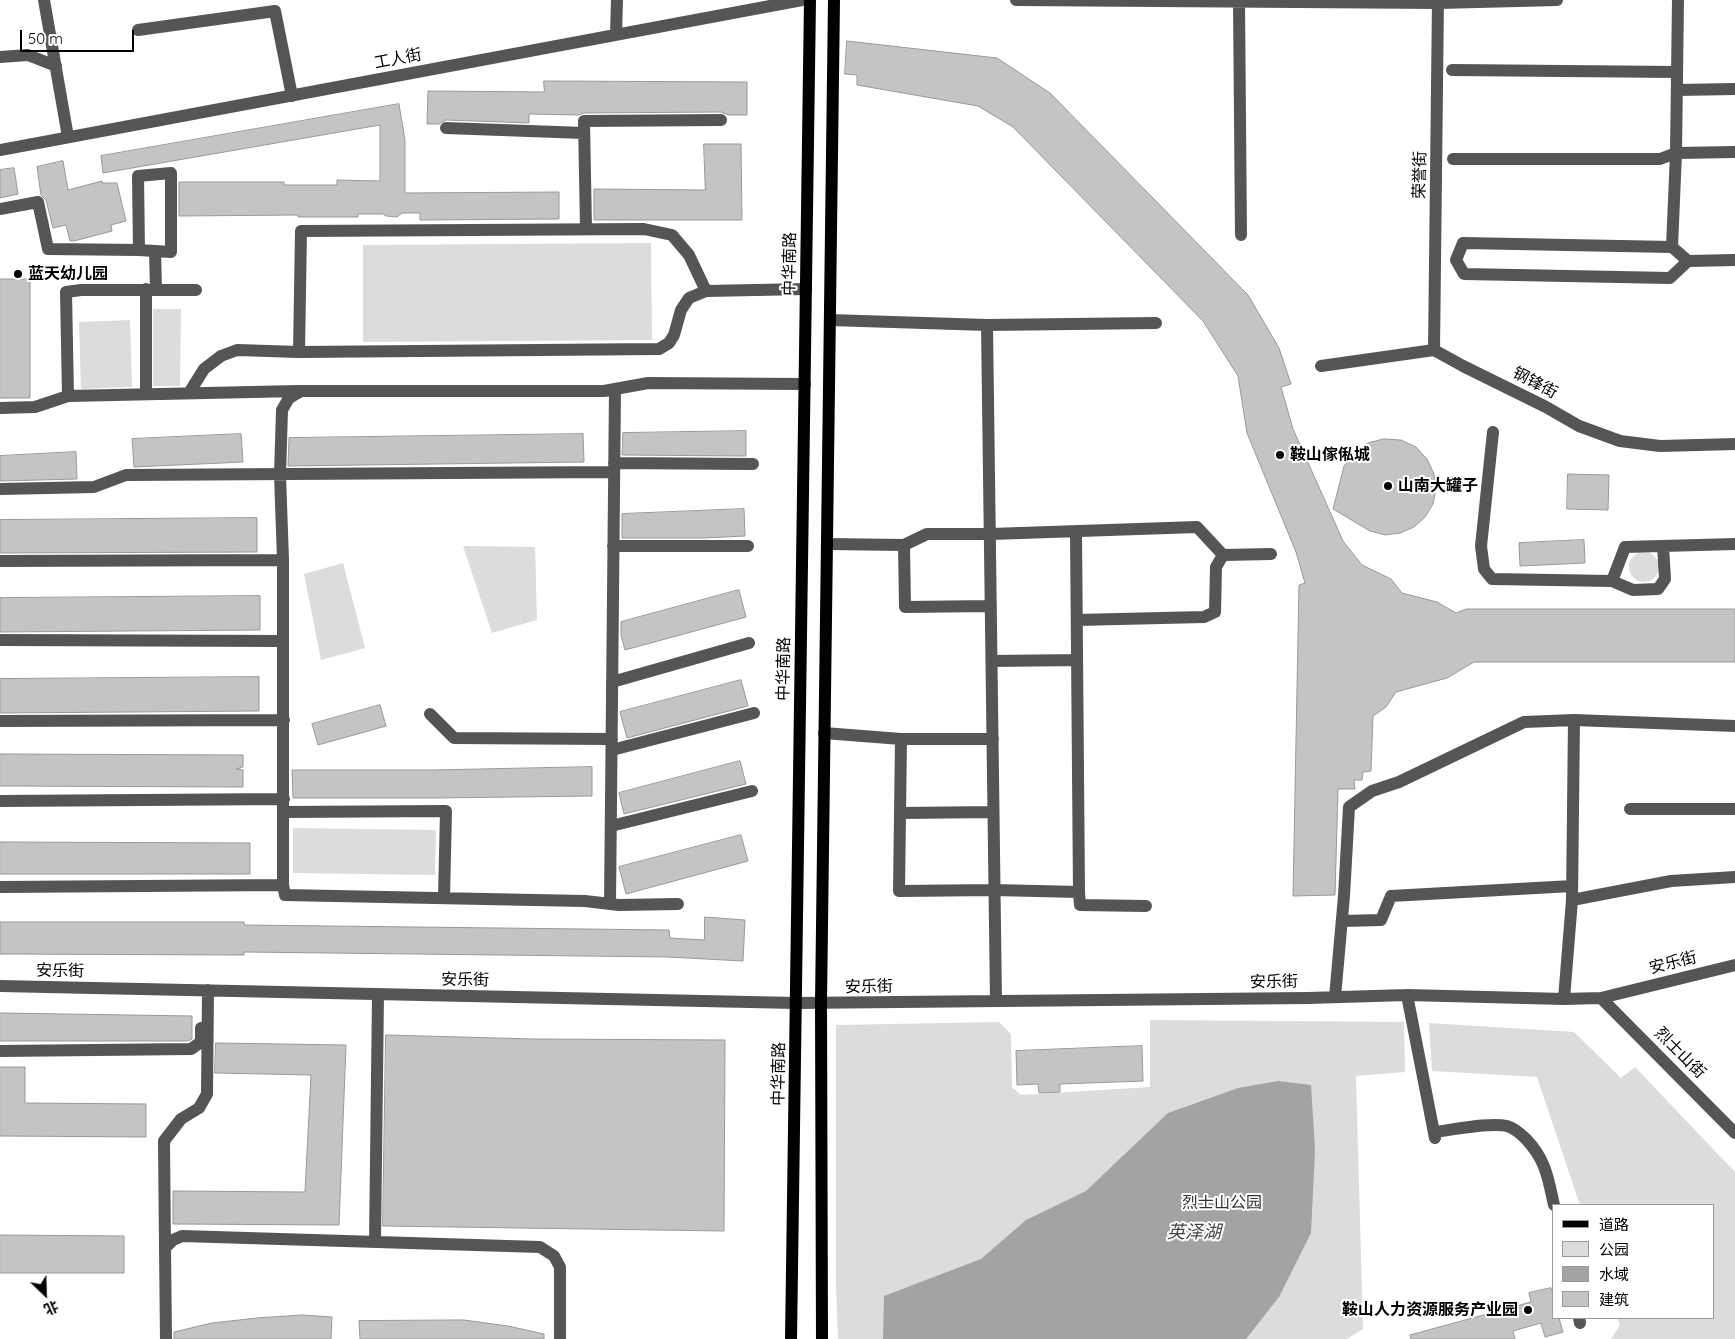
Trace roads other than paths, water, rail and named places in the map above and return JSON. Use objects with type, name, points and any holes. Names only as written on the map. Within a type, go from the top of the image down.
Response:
[{"type":"main road","name":"中华南路","points":[[791,1339],[810,0]]},
{"type":"main road","points":[[822,1339],[821,1003],[834,0]]},
{"type":"street","points":[[44,0],[68,138]]},
{"type":"street","points":[[616,35],[617,0]]},
{"type":"street","name":"工人街","points":[[0,150],[802,0]]},
{"type":"street","points":[[1016,0],[1239,2],[1557,0]]},
{"type":"street","points":[[1672,246],[1676,154],[1678,0]]},
{"type":"street","name":"荣誉街","points":[[1434,350],[1438,1]]},
{"type":"street","points":[[1239,2],[1241,235]]},
{"type":"street","points":[[138,30],[275,11],[292,96]]},
{"type":"street","points":[[0,57],[28,55],[56,66]]},
{"type":"street","points":[[1452,70],[1677,72]]},
{"type":"street","points":[[1677,90],[1735,89]]},
{"type":"street","points":[[586,229],[584,121],[721,120]]},
{"type":"street","points":[[446,128],[584,133]]},
{"type":"street","points":[[1453,159],[1660,159],[1676,154],[1735,152]]},
{"type":"street","points":[[0,209],[38,202],[48,249],[171,252],[171,173],[138,176],[139,250]]},
{"type":"street","points":[[299,352],[301,231],[644,229],[672,235],[689,255],[706,292]]},
{"type":"street","points":[[1688,260],[1670,278],[1464,274],[1456,260],[1463,243],[1672,246],[1688,260],[1735,260]]},
{"type":"street","points":[[146,394],[151,289],[155,252]]},
{"type":"street","points":[[188,393],[204,369],[221,356],[237,350],[299,352],[659,349],[670,343],[674,336],[681,310],[689,298],[706,292],[806,289]]},
{"type":"street","points":[[68,396],[66,292],[81,290],[196,290]]},
{"type":"street","points":[[830,320],[988,325],[1156,323]]},
{"type":"street","points":[[988,325],[996,1001]]},
{"type":"street","points":[[1322,366],[1434,350]]},
{"type":"street","name":"钢锋街","points":[[1434,350],[1462,366],[1538,402],[1579,426],[1620,441],[1660,446],[1735,444]]},
{"type":"street","points":[[0,408],[35,407],[68,396],[301,390],[604,391],[648,383],[804,384]]},
{"type":"street","points":[[610,904],[615,389]]},
{"type":"street","points":[[301,390],[288,398],[282,410],[280,475],[283,560],[283,885],[285,895],[585,901],[610,904],[678,904]]},
{"type":"street","points":[[260,392],[269,397],[282,410]]},
{"type":"street","points":[[1494,432],[1481,546],[1484,569],[1492,579],[1612,581],[1633,590],[1658,589],[1665,579],[1663,546]]},
{"type":"street","points":[[0,489],[94,487],[126,475],[280,475],[753,464]]},
{"type":"street","points":[[827,544],[904,545],[926,534],[991,534],[1197,526],[1223,555],[1271,554]]},
{"type":"street","points":[[1076,531],[1080,905],[1146,906]]},
{"type":"street","points":[[1612,581],[1625,547],[1735,544]]},
{"type":"street","points":[[904,545],[905,607],[991,606]]},
{"type":"street","points":[[613,546],[748,546]]},
{"type":"street","points":[[1077,620],[1204,617],[1215,612],[1216,566],[1223,555]]},
{"type":"street","points":[[0,561],[283,560]]},
{"type":"street","points":[[0,640],[283,641]]},
{"type":"street","points":[[612,682],[749,643]]},
{"type":"street","points":[[992,661],[1077,660]]},
{"type":"street","points":[[430,714],[454,738],[612,744],[754,713]]},
{"type":"street","points":[[0,721],[284,720]]},
{"type":"street","points":[[1564,999],[1572,900],[1574,720]]},
{"type":"street","points":[[1335,997],[1342,921],[1348,807],[1372,790],[1399,782],[1524,722],[1574,720],[1735,726]]},
{"type":"street","points":[[824,733],[901,739],[993,739]]},
{"type":"street","points":[[901,739],[899,891],[994,890],[1079,892]]},
{"type":"street","points":[[611,826],[752,791]]},
{"type":"street","points":[[0,801],[284,799]]},
{"type":"street","points":[[1630,809],[1735,809]]},
{"type":"street","points":[[284,812],[446,811],[444,898]]},
{"type":"street","points":[[900,813],[994,812]]},
{"type":"street","points":[[1572,900],[1671,880],[1735,877]]},
{"type":"street","points":[[0,886],[283,885]]},
{"type":"street","points":[[1342,921],[1381,920],[1391,896],[1572,886]]},
{"type":"street","name":"安乐街","points":[[0,986],[796,1003],[1407,996],[1564,999],[1601,998],[1735,965]]},
{"type":"street","points":[[0,1051],[191,1049],[201,1042],[205,990]]},
{"type":"street","points":[[166,1339],[164,1141],[181,1119],[199,1108],[206,1094],[205,990]]},
{"type":"street","points":[[375,1242],[378,994]]},
{"type":"street","points":[[1407,996],[1434,1135],[1497,1125],[1509,1127],[1522,1134],[1537,1151],[1546,1168],[1554,1204]]},
{"type":"street","name":"烈士山街","points":[[1601,998],[1735,1133]]},
{"type":"street","points":[[165,1248],[182,1236],[540,1247],[554,1256],[560,1267],[560,1339]]},
{"type":"water","name":"英泽湖","points":[[1278,1081],[1311,1085],[1315,1150],[1311,1233],[1279,1297],[1246,1339],[883,1339],[884,1296],[981,1259],[1026,1220],[1086,1191],[1168,1113],[1238,1088]]},
{"type":"place","name":"蓝天幼儿园","points":[[18,274]]},
{"type":"place","name":"鞍山傢俬城","points":[[1280,455]]},
{"type":"place","name":"山南大罐子","points":[[1388,486]]},
{"type":"place","name":"鞍山人力资源服务产业园","points":[[1528,1310]]},
{"type":"park label","name":"烈士山公园","points":[[1222,1203]]}]
